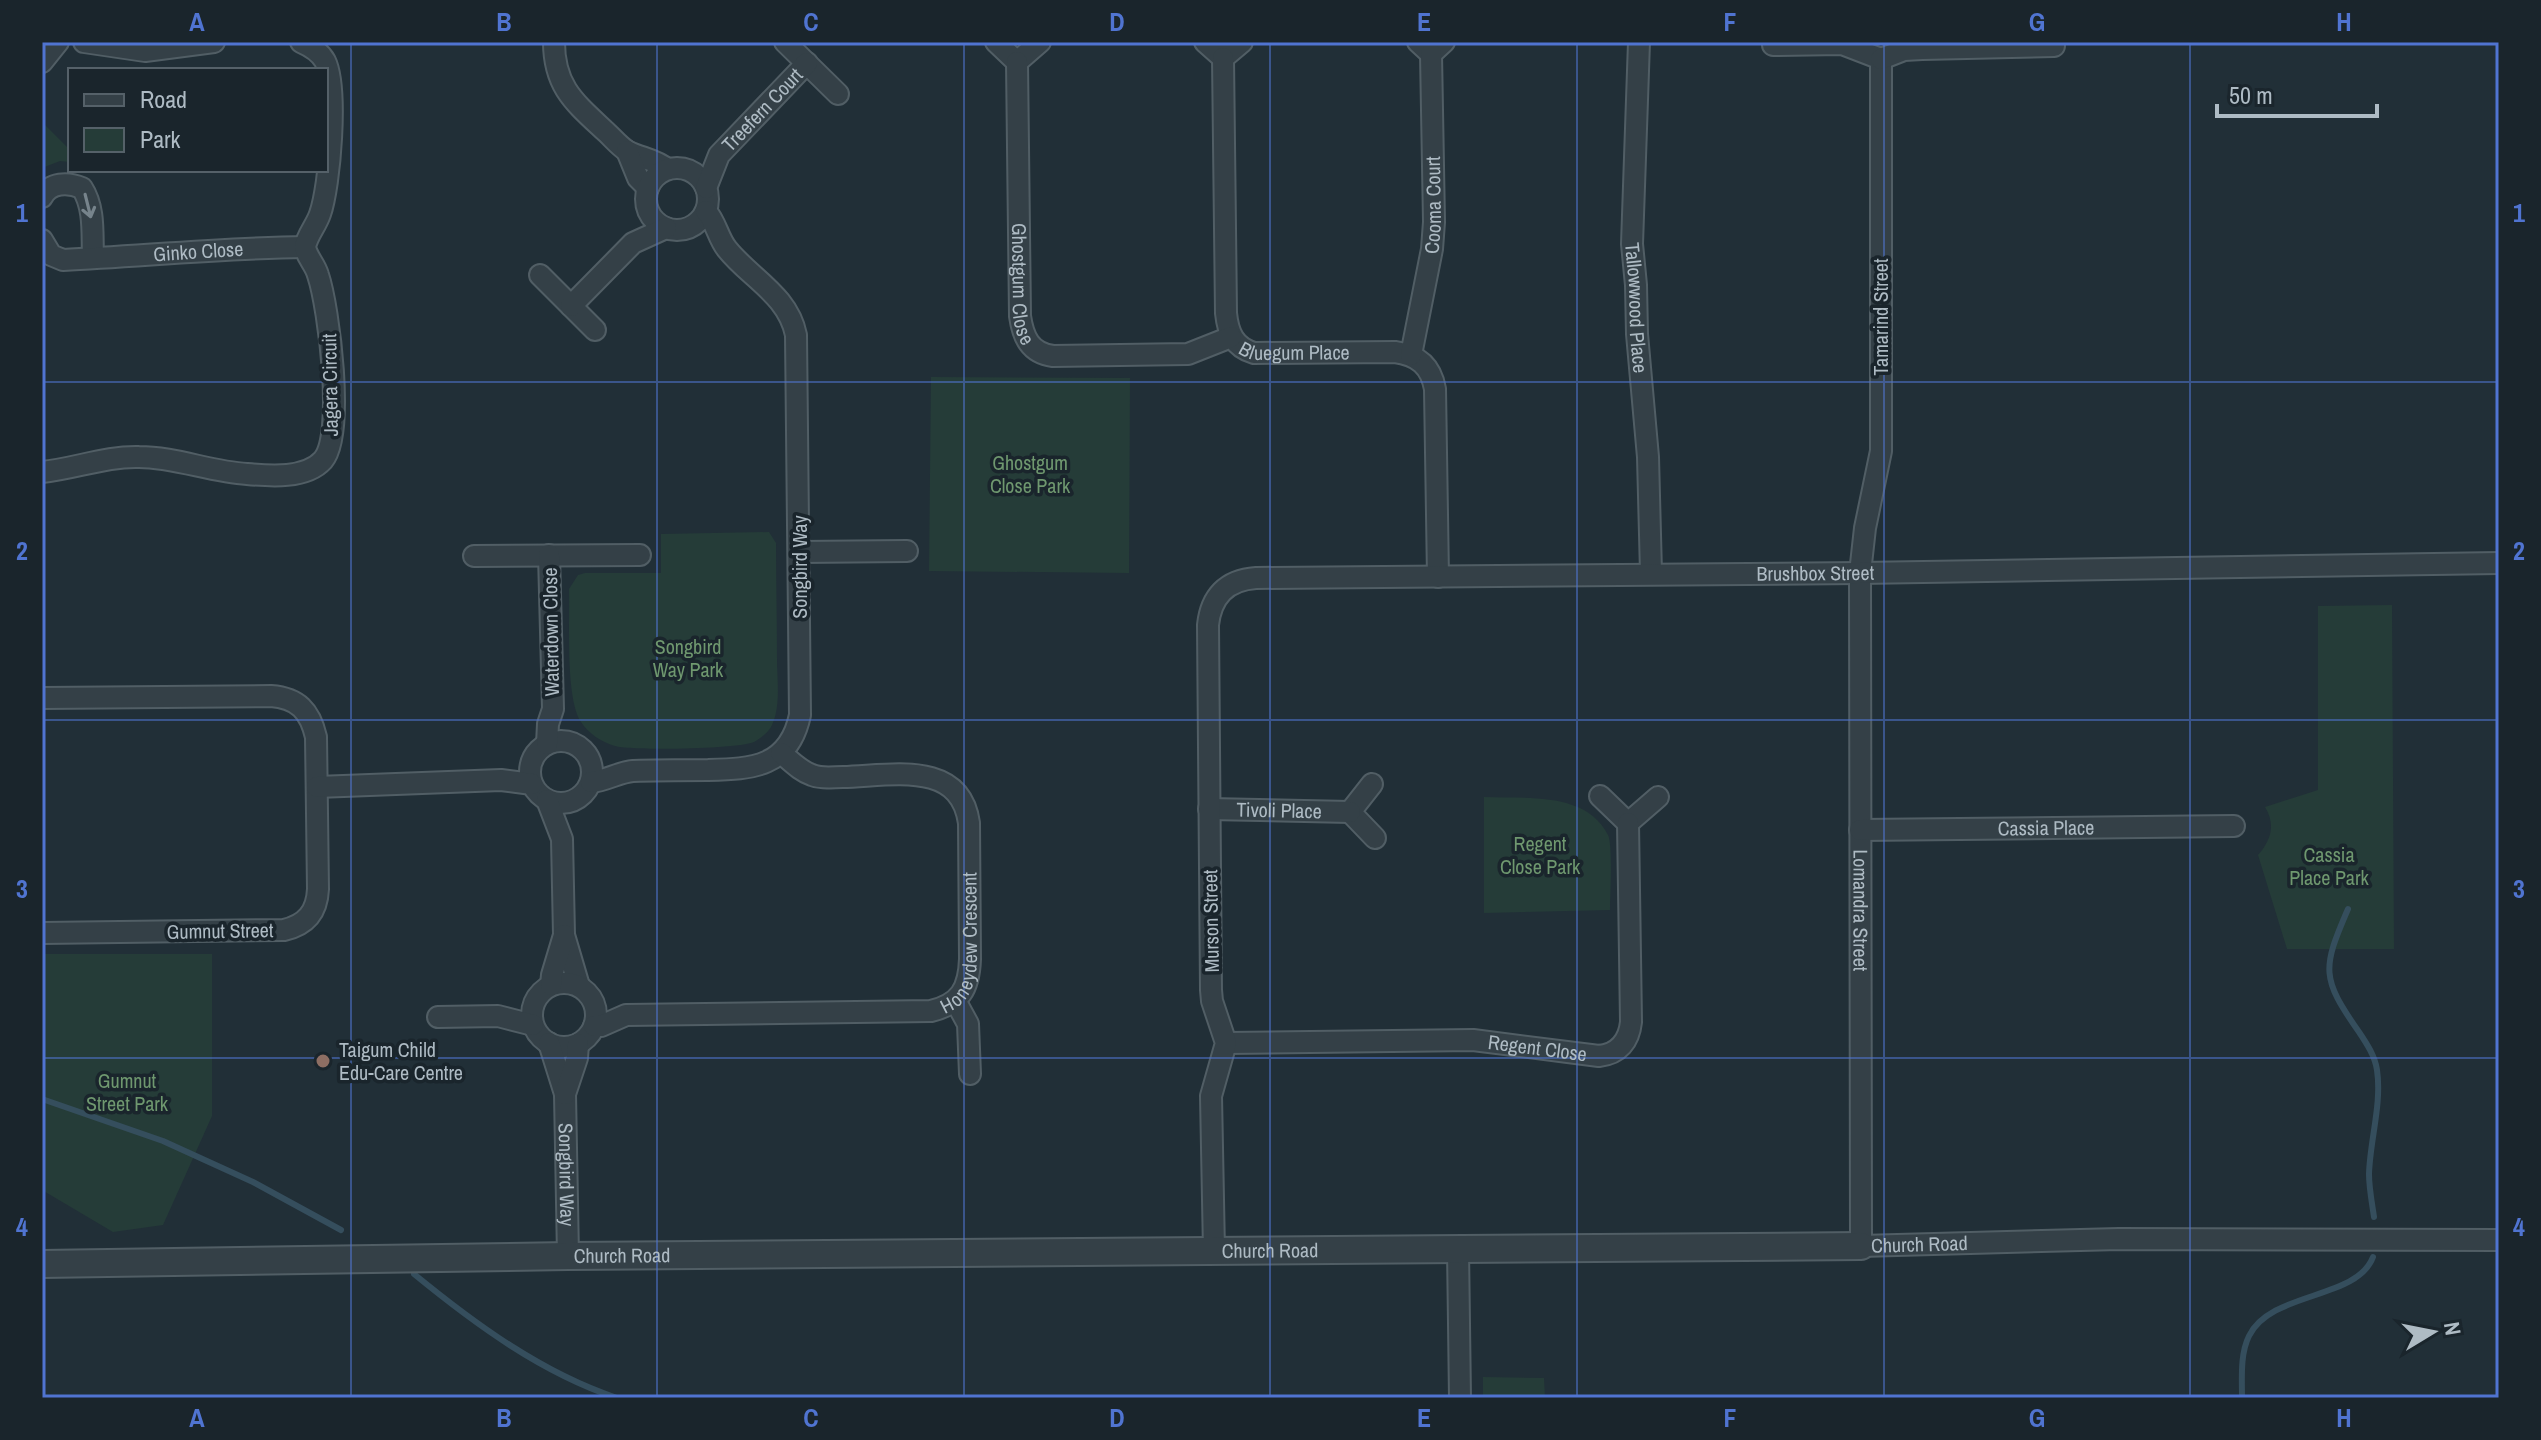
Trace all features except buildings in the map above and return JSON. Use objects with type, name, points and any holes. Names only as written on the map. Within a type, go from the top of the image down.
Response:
[{"type":"street","points":[[42,62],[58,42]]},
{"type":"street","points":[[84,42],[145,51],[214,42]]},
{"type":"street","points":[[301,42],[324,60],[326,68]]},
{"type":"street","points":[[554,42],[556,68],[568,93],[627,151],[658,223],[676,228]]},
{"type":"street","name":"Treefern Court","points":[[785,42],[838,94]]},
{"type":"street","points":[[996,42],[1017,62],[1040,42]]},
{"type":"street","points":[[1205,42],[1223,58],[1242,42]]},
{"type":"street","name":"Tallowwood Place","points":[[1639,42],[1632,244],[1648,457],[1651,573]]},
{"type":"street","points":[[1773,45],[1842,44],[1881,59],[1904,50],[2054,46]]},
{"type":"street","name":"Cooma Court","points":[[1411,355],[1432,249],[1434,222],[1431,46]]},
{"type":"street","name":"Bluegum Place","points":[[1223,58],[1226,313],[1231,337],[1247,351],[1263,354],[1385,352],[1411,355]]},
{"type":"street","name":"Tamarind Street","points":[[1860,573],[1865,528],[1881,451],[1881,59]]},
{"type":"street","name":"Ghostgum Close","points":[[1017,62],[1020,316],[1029,345],[1044,355],[1053,356],[1178,355],[1200,352],[1231,337]]},
{"type":"street","name":"Treefern Court","points":[[706,188],[719,155],[807,63]]},
{"type":"street","points":[[305,247],[320,214],[329,173],[328,80]]},
{"type":"street","points":[[627,151],[667,169]]},
{"type":"street","name":"Treefern Court","points":[[690,170],[699,162],[719,155]]},
{"type":"street","points":[[571,306],[633,243],[658,174],[667,169],[690,170],[706,188],[708,204],[701,219],[633,243]]},
{"type":"street","points":[[42,197],[58,185],[82,188],[91,212],[93,257]]},
{"type":"street","name":"Songbird Way","points":[[706,211],[713,219],[725,247],[782,303],[794,323],[797,345],[800,715],[794,736],[781,753]]},
{"type":"street","name":"Songbird Way","points":[[676,228],[725,247]]},
{"type":"street","name":"Ginko Close","points":[[42,240],[46,250],[57,259],[166,255],[232,248],[305,247]]},
{"type":"street","name":"Jagera Circuit","points":[[42,472],[141,457],[244,474],[293,474],[317,466],[324,460],[332,442],[330,329],[318,274],[305,247]]},
{"type":"street","points":[[540,275],[595,330]]},
{"type":"street","points":[[1411,355],[1430,371],[1435,389],[1438,577]]},
{"type":"street","points":[[800,552],[907,551]]},
{"type":"street","name":"Waterdown Close","points":[[549,555],[553,709],[548,724],[557,743]]},
{"type":"street","name":"Waterdown Close","points":[[474,556],[640,555]]},
{"type":"street","name":"Brushbox Street","points":[[1223,590],[1236,581],[1256,578],[2499,563]]},
{"type":"street","name":"Lomandra Street","points":[[1860,573],[1861,1246]]},
{"type":"street","name":"Murson Street","points":[[1223,590],[1213,604],[1208,625],[1209,809],[1211,990],[1226,1043]]},
{"type":"street","name":"Gumnut Street","points":[[42,698],[283,697],[301,705],[313,726],[318,899],[303,923],[274,931],[42,933]]},
{"type":"street","points":[[531,776],[539,750],[557,743],[582,748],[591,772]]},
{"type":"street","points":[[547,800],[574,801],[581,796],[591,772],[602,763],[628,772],[748,769],[781,753]]},
{"type":"street","name":"Honeydew Crescent","points":[[594,1026],[626,1015],[921,1012],[941,1009],[956,1002],[965,990],[970,973],[969,823],[964,802],[949,785],[932,777],[819,777],[799,769],[781,753]]},
{"type":"street","points":[[317,787],[501,780],[531,776]]},
{"type":"street","points":[[531,776],[547,800],[562,839],[564,935],[579,986],[594,1003],[594,1026],[578,1044],[558,1047],[542,1039],[533,1015],[537,997],[551,985],[579,986]]},
{"type":"street","name":"Tivoli Place","points":[[1350,812],[1372,784]]},
{"type":"street","points":[[1600,796],[1628,823],[1658,797]]},
{"type":"street","points":[[562,839],[570,824],[574,801]]},
{"type":"street","name":"Tivoli Place","points":[[1209,809],[1350,812],[1375,838]]},
{"type":"street","name":"Regent Close","points":[[1226,1043],[1473,1040],[1599,1056],[1616,1052],[1629,1035],[1631,1022],[1628,823]]},
{"type":"street","name":"Cassia Place","points":[[1860,830],[2234,826]]},
{"type":"street","points":[[551,985],[564,935]]},
{"type":"street","points":[[956,1002],[968,1024],[970,1074]]},
{"type":"street","name":"Honeydew Crescent","points":[[594,1003],[626,1015]]},
{"type":"street","points":[[438,1017],[533,1015]]},
{"type":"street","name":"Songbird Way","points":[[549,1043],[565,1094],[568,1256]]},
{"type":"street","points":[[1214,1251],[1211,1096],[1226,1043]]},
{"type":"street","name":"Songbird Way","points":[[565,1094],[577,1058],[578,1044]]},
{"type":"street","name":"Church Road","points":[[42,1264],[568,1256],[1861,1246],[2119,1239],[2499,1240]]},
{"type":"street","points":[[1458,1249],[1460,1398]]},
{"type":"green space","points":[[42,122],[68,148],[68,162],[60,161],[42,168]]},
{"type":"green space","name":"Ghostgum Close Park","points":[[931,377],[1130,378],[1129,573],[929,571]]},
{"type":"green space","name":"Songbird Way Park","points":[[769,532],[776,543],[778,692],[771,728],[754,742],[708,748],[625,748],[605,742],[591,733],[576,711],[570,678],[569,589],[578,575],[661,573],[661,534]]},
{"type":"green space","name":"Cassia Place Park","points":[[2392,605],[2394,949],[2287,949],[2258,855],[2266,844],[2271,826],[2265,807],[2318,790],[2318,606]]},
{"type":"green space","name":"Regent Close Park","points":[[1484,797],[1553,800],[1585,811],[1598,821],[1610,841],[1610,910],[1484,913]]},
{"type":"green space","name":"Gumnut Street Park","points":[[42,954],[212,954],[212,1116],[163,1225],[113,1232],[42,1190]]},
{"type":"green space","points":[[1483,1377],[1544,1378],[1545,1398],[1483,1398]]},
{"type":"waterway","points":[[2348,909],[2333,946],[2330,973],[2338,998],[2370,1050],[2377,1070],[2378,1096],[2369,1174],[2374,1217]]},
{"type":"waterway","points":[[42,1099],[163,1141],[253,1182],[341,1230]]},
{"type":"waterway","points":[[2242,1398],[2244,1350],[2260,1321],[2275,1311],[2350,1281],[2364,1271],[2373,1257]]},
{"type":"waterway","points":[[414,1274],[461,1311],[536,1361],[589,1388],[617,1398]]},
{"type":"place","name":"Taigum Child Edu-Care Centre","points":[[323,1061]]}]
